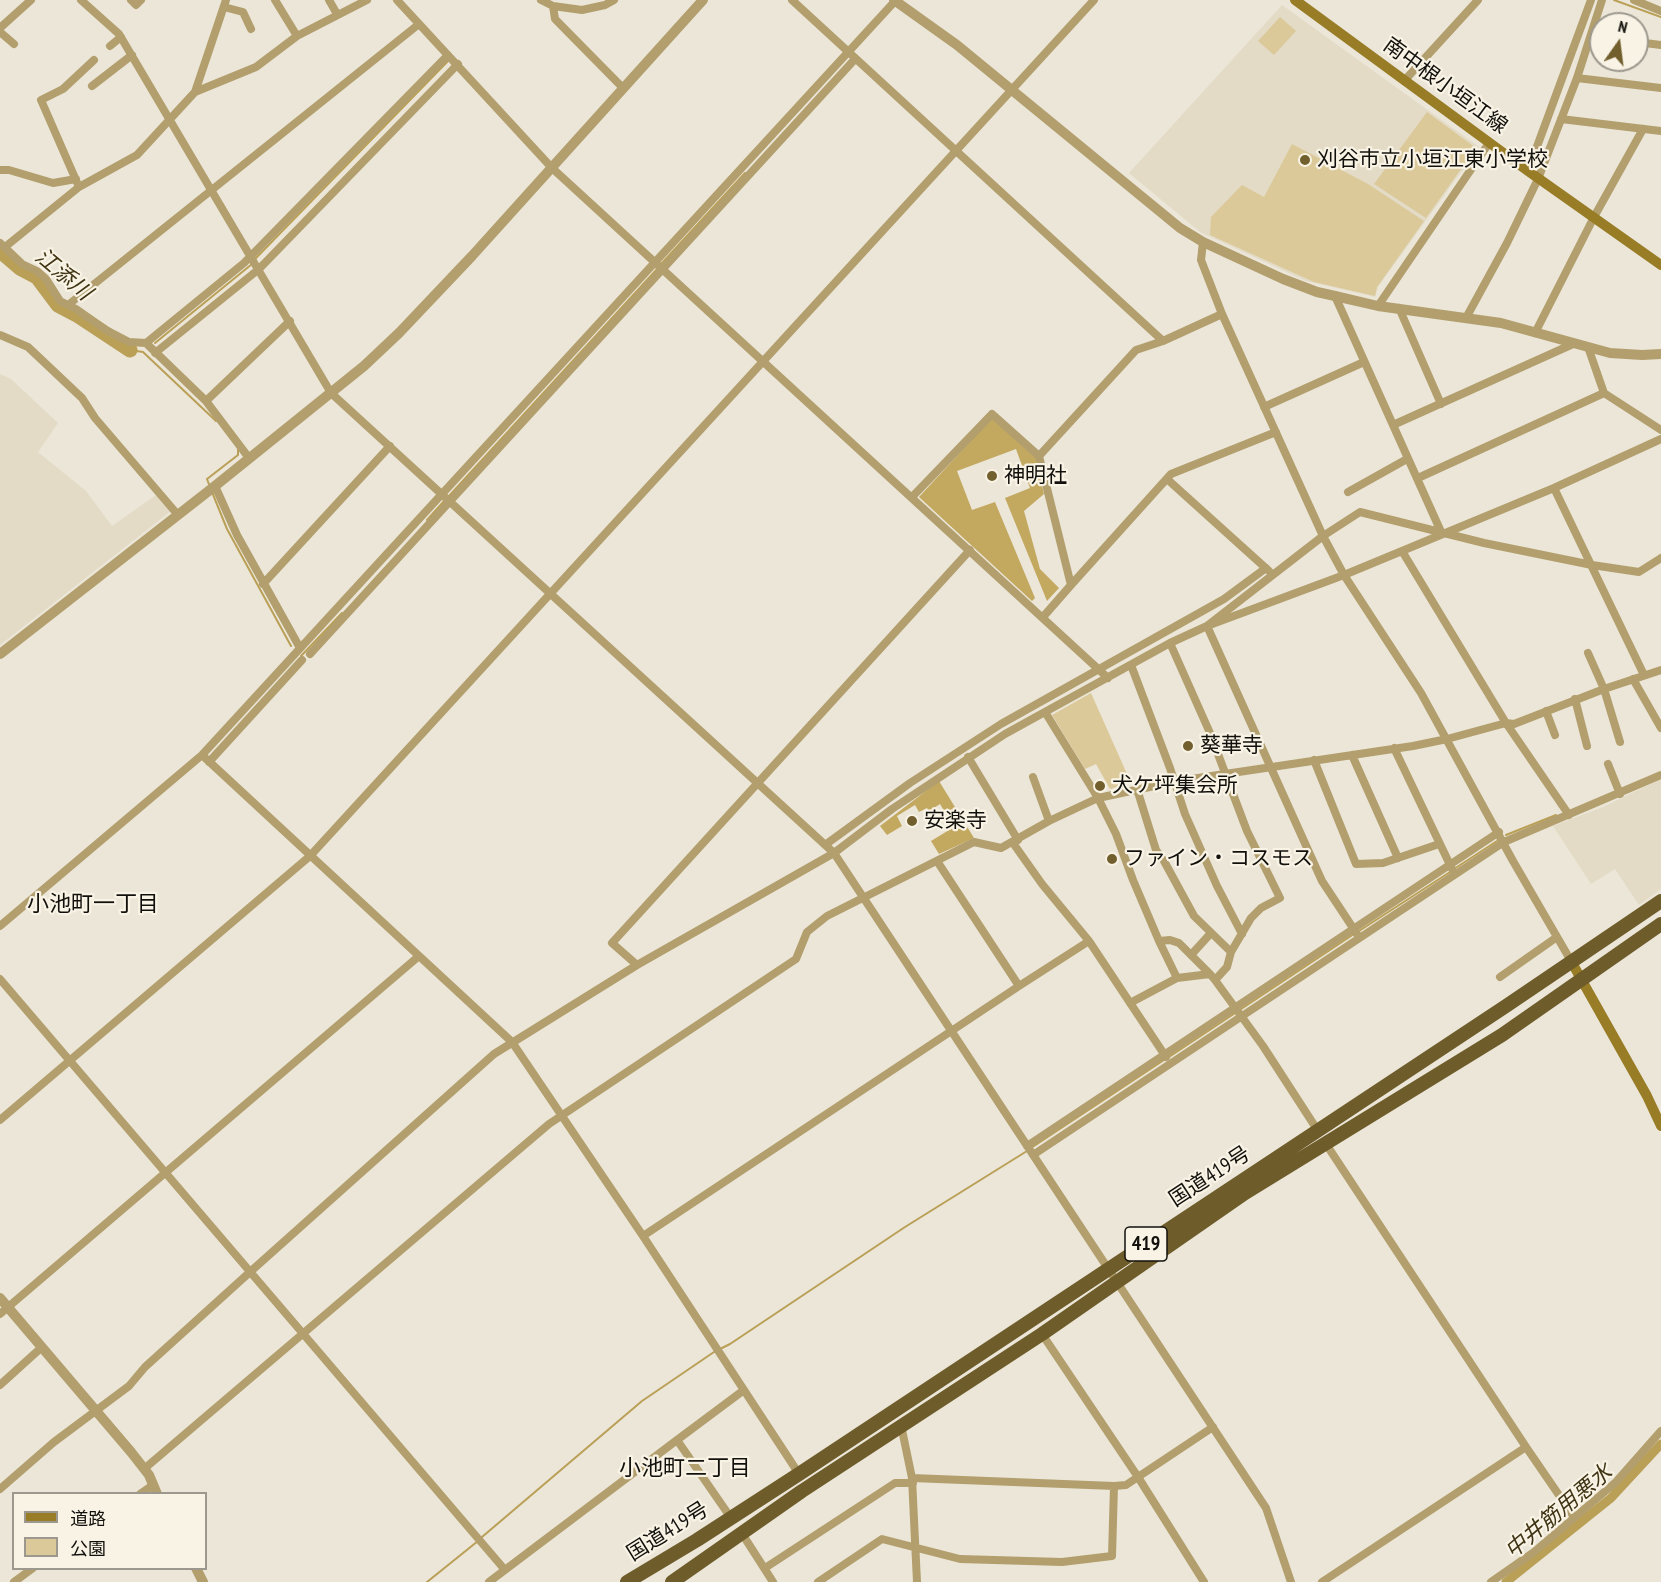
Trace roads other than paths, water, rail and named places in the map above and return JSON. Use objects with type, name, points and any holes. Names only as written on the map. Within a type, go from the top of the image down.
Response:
[{"type":"highway","name":"国道419号","points":[[672,1582],[741,1532],[1042,1334],[1113,1275],[1318,1131],[1661,901]]},
{"type":"highway","name":"国道419号","points":[[627,1582],[1113,1275],[1502,1035],[1661,924]]},
{"type":"main road","name":"南中根小垣江線","points":[[1295,0],[1489,143],[1661,265]]},
{"type":"main road","points":[[1571,961],[1647,1096],[1661,1126]]},
{"type":"street","points":[[14,44],[0,30],[31,0]]},
{"type":"street","points":[[81,0],[121,38],[132,55],[331,393],[834,853],[1270,1515],[1291,1582]]},
{"type":"street","points":[[131,0],[135,5],[141,0]]},
{"type":"street","points":[[275,0],[297,36]]},
{"type":"street","points":[[329,0],[337,14]]},
{"type":"street","points":[[195,92],[255,67],[297,36],[367,0]]},
{"type":"street","points":[[397,0],[552,168],[1108,678]]},
{"type":"street","points":[[541,0],[553,6],[582,10],[614,0]]},
{"type":"street","points":[[0,654],[331,393],[399,333],[703,0]]},
{"type":"street","points":[[792,0],[1163,341]]},
{"type":"street","points":[[0,1120],[310,856],[1094,0]]},
{"type":"street","points":[[1404,81],[1478,0]]},
{"type":"street","points":[[1528,171],[1591,0]]},
{"type":"street","points":[[1634,0],[1661,11]]},
{"type":"street","points":[[659,266],[848,52],[899,1],[957,45],[1180,228],[1203,242],[1317,292],[1378,306],[1501,323],[1610,352],[1661,354]]},
{"type":"street","points":[[251,29],[243,12],[225,4],[195,92],[137,155],[77,183],[2,245],[22,264],[37,271],[46,279],[60,301],[129,342],[146,343],[244,263],[448,55]]},
{"type":"street","points":[[553,6],[555,19],[623,88]]},
{"type":"street","points":[[68,305],[419,24]]},
{"type":"street","points":[[110,46],[121,38]]},
{"type":"street","points":[[1466,318],[1507,243],[1538,178],[1589,53]]},
{"type":"street","points":[[92,86],[132,55]]},
{"type":"street","points":[[0,926],[202,755],[855,59]]},
{"type":"street","points":[[77,183],[41,100],[63,89],[94,60]]},
{"type":"street","points":[[155,353],[258,268],[458,64]]},
{"type":"street","points":[[1577,78],[1661,88]]},
{"type":"street","points":[[1561,119],[1661,131]]},
{"type":"street","points":[[1535,333],[1594,217],[1643,129]]},
{"type":"street","points":[[1378,306],[1489,143]]},
{"type":"street","points":[[0,170],[9,170],[53,183],[77,183]]},
{"type":"street","points":[[1203,242],[1201,260],[1222,314],[1323,536],[1344,575],[1421,693],[1571,961]]},
{"type":"street","points":[[1335,296],[1443,534]]},
{"type":"street","points":[[1398,308],[1441,404]]},
{"type":"street","points":[[1039,456],[1136,350],[1163,341],[1222,314]]},
{"type":"street","points":[[206,400],[290,321]]},
{"type":"street","points":[[0,335],[28,347],[82,398],[95,418],[178,514]]},
{"type":"street","points":[[146,343],[206,400],[249,458]]},
{"type":"street","points":[[1393,426],[1573,344]]},
{"type":"street","points":[[1588,347],[1604,393],[1661,430]]},
{"type":"street","points":[[1264,407],[1364,362]]},
{"type":"street","points":[[1418,478],[1604,393]]},
{"type":"street","points":[[912,497],[992,414],[1039,456],[1071,585]]},
{"type":"street","points":[[1043,616],[1171,474],[1276,432]]},
{"type":"street","points":[[0,1489],[54,1442],[129,1386],[145,1367],[250,1272],[494,1054],[512,1042],[637,965],[834,853],[892,809],[1005,734],[1170,643],[1207,626],[1344,575],[1554,488],[1661,439]]},
{"type":"street","points":[[263,584],[390,446]]},
{"type":"street","points":[[1348,492],[1407,459]]},
{"type":"street","points":[[1167,478],[1269,571]]},
{"type":"street","points":[[212,488],[263,584],[307,656]]},
{"type":"street","points":[[1554,488],[1644,675]]},
{"type":"street","points":[[209,762],[307,656],[446,497]]},
{"type":"street","points":[[825,845],[910,783],[962,749],[1224,599],[1360,513],[1443,534],[1592,565],[1639,572],[1661,558]]},
{"type":"street","points":[[637,965],[612,943],[970,550]]},
{"type":"street","points":[[1402,551],[1506,723],[1569,815]]},
{"type":"street","points":[[1207,626],[1269,571]]},
{"type":"street","points":[[1207,626],[1322,881],[1357,933]]},
{"type":"street","points":[[1130,1003],[1177,978],[1213,977],[1227,967],[1232,952],[1251,918],[1261,908],[1280,898],[1247,831],[1227,774],[1170,643]]},
{"type":"street","points":[[1588,653],[1604,688],[1620,742]]},
{"type":"street","points":[[1131,665],[1198,843],[1242,934]]},
{"type":"street","points":[[144,1469],[561,1114],[796,959],[807,932],[827,916],[974,842],[1001,848],[1098,798],[1174,782],[1447,740],[1506,723],[1514,723],[1604,688],[1661,670]]},
{"type":"street","points":[[1633,679],[1661,728]]},
{"type":"street","points":[[1575,699],[1587,746]]},
{"type":"street","points":[[1546,711],[1555,735]]},
{"type":"street","points":[[1046,712],[1098,798],[1116,834],[1132,880],[1177,978]]},
{"type":"street","points":[[1394,748],[1453,870]]},
{"type":"street","points":[[202,755],[512,1042],[644,1236],[799,1474]]},
{"type":"street","points":[[1352,755],[1398,858]]},
{"type":"street","points":[[968,757],[1015,842],[1042,884],[1089,941],[1167,1059]]},
{"type":"street","points":[[1314,760],[1356,864],[1383,863],[1439,844]]},
{"type":"street","points":[[1608,764],[1618,790]]},
{"type":"street","points":[[1030,1151],[1453,870],[1504,842],[1569,815],[1618,790],[1661,775]]},
{"type":"street","points":[[1033,777],[1050,821]]},
{"type":"street","points":[[1137,789],[1156,850],[1194,916],[1232,952]]},
{"type":"street","points":[[1453,870],[1499,832]]},
{"type":"street","points":[[937,861],[1018,986]]},
{"type":"street","points":[[1191,955],[1212,933]]},
{"type":"street","points":[[1500,977],[1557,937]]},
{"type":"street","points":[[1159,941],[1170,939],[1179,943],[1213,977],[1263,1046],[1318,1131]]},
{"type":"street","points":[[644,1236],[1089,941]]},
{"type":"street","points":[[155,1489],[144,1469],[42,1347],[3,1305],[165,1173],[419,956]]},
{"type":"street","points":[[0,979],[505,1570]]},
{"type":"street","points":[[1326,1144],[1574,1517]]},
{"type":"street","points":[[1042,1334],[1138,1477],[1204,1582]]},
{"type":"street","points":[[0,1385],[42,1347]]},
{"type":"street","points":[[489,1582],[744,1390]]},
{"type":"street","points":[[901,1425],[912,1481],[917,1582]]},
{"type":"street","points":[[765,1568],[895,1483],[912,1481],[1126,1485],[1213,1427]]},
{"type":"street","points":[[1491,1582],[1534,1552],[1616,1482],[1661,1431]]},
{"type":"street","points":[[677,1440],[731,1518]]},
{"type":"street","points":[[1322,1582],[1526,1447]]},
{"type":"street","points":[[818,1582],[882,1539],[960,1559],[1062,1562],[1112,1556],[1114,1486]]},
{"type":"street","points":[[741,1532],[774,1582]]},
{"type":"street","points":[[14,1582],[32,1570]]},
{"type":"waterway","points":[[1614,0],[1661,17]]},
{"type":"waterway","points":[[255,259],[448,61]]},
{"type":"waterway","points":[[662,263],[745,173]]},
{"type":"waterway","name":"江添川","points":[[0,251],[20,268],[37,277],[58,305],[130,350]]},
{"type":"waterway","points":[[155,343],[252,264]]},
{"type":"waterway","points":[[449,496],[658,268]]},
{"type":"waterway","points":[[130,350],[143,352],[216,421]]},
{"type":"waterway","points":[[210,487],[207,479],[238,455],[238,449]]},
{"type":"waterway","points":[[212,492],[227,529],[291,646]]},
{"type":"waterway","points":[[427,520],[445,500]]},
{"type":"waterway","points":[[301,656],[342,613]]},
{"type":"waterway","points":[[1506,835],[1556,815]]},
{"type":"waterway","points":[[1454,869],[1497,841]]},
{"type":"waterway","points":[[1359,931],[1450,872]]},
{"type":"waterway","points":[[1169,1057],[1354,934]]},
{"type":"waterway","points":[[1031,1148],[1164,1060]]},
{"type":"waterway","points":[[482,1537],[642,1401],[905,1227],[1027,1151]]},
{"type":"waterway","name":"中井筋用悪水","points":[[1506,1582],[1611,1498],[1661,1444]]},
{"type":"waterway","points":[[427,1582],[478,1541]]},
{"type":"place","name":"刈谷市立小垣江東小学校","points":[[1305,160]]},
{"type":"place","name":"神明社","points":[[992,476]]},
{"type":"place","name":"葵華寺","points":[[1188,746]]},
{"type":"place","name":"犬ケ坪集会所","points":[[1100,786]]},
{"type":"place","name":"安楽寺","points":[[912,821]]},
{"type":"place","name":"ファイン・コスモス","points":[[1112,859]]},
{"type":"district","name":"小池町一丁目","points":[[93,905]]},
{"type":"district","name":"小池町二丁目","points":[[685,1469]]}]
